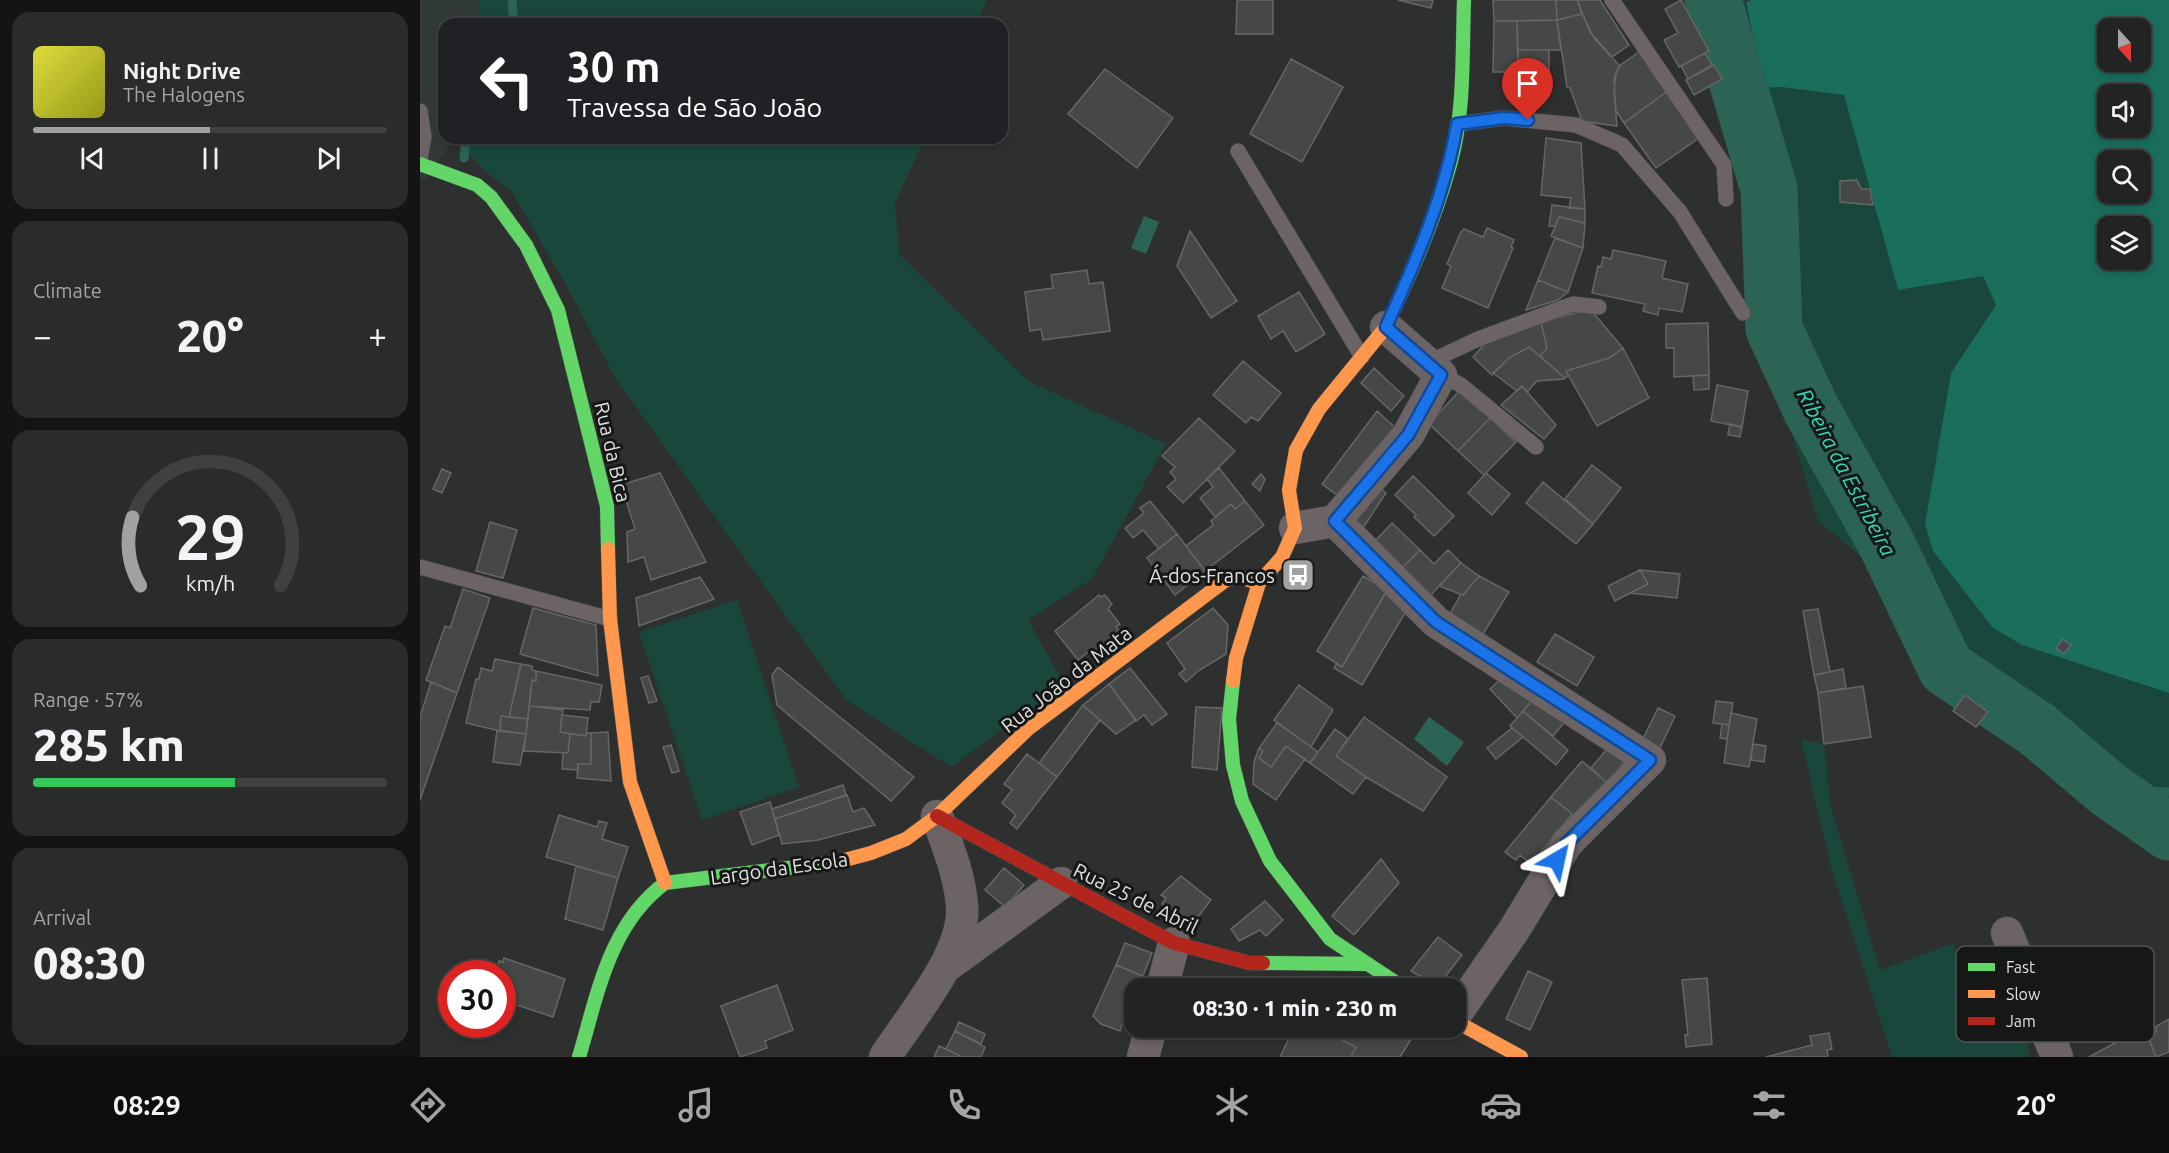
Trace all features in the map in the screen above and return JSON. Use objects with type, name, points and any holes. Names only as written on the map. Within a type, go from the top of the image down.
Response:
[{"type":"street","points":[[1389,978],[1330,939],[1302,906],[1270,861],[1242,801],[1233,765],[1229,719],[1236,658],[1259,583],[1282,557],[1295,528],[1289,490],[1296,450],[1319,409],[1386,327],[1422,247],[1450,163],[1461,97],[1464,0]]},
{"type":"street","name":"Rua da Bica","points":[[420,164],[477,185],[491,197],[526,245],[558,310],[608,506],[610,619],[630,782],[665,883]]},
{"type":"street","points":[[1295,528],[1335,521],[1408,435],[1434,369],[1386,327]]},
{"type":"street","points":[[1335,521],[1436,622],[1650,760],[1567,843],[1514,930],[1466,999]]},
{"type":"street","name":"Rua João da Mata","points":[[937,816],[1028,729],[1226,580],[1239,578],[1259,583]]},
{"type":"street","points":[[885,1057],[943,968],[957,938],[962,908],[957,876],[937,816]]},
{"type":"street","name":"Largo da Escola","points":[[665,883],[830,864],[888,847],[906,839],[937,816]]},
{"type":"street","name":"Rua 25 de Abril","points":[[937,816],[1174,943],[1250,963],[1368,964]]},
{"type":"street","points":[[579,1057],[615,940],[649,892],[665,883]]},
{"type":"street","points":[[943,968],[1061,883]]},
{"type":"street","points":[[2007,933],[2012,946]]},
{"type":"street","points":[[1165,978],[1174,943]]},
{"type":"street","points":[[1466,1027],[1521,1057]]},
{"type":"street","points":[[1143,1057],[1148,1038]]},
{"type":"street","points":[[2051,1042],[2057,1057]]},
{"type":"lane","points":[[1612,0],[1724,165],[1726,199]]},
{"type":"lane","points":[[420,111],[424,137],[420,159]]},
{"type":"lane","points":[[1457,124],[1504,118],[1576,124],[1622,145],[1680,212],[1743,313]]},
{"type":"lane","points":[[1238,151],[1362,357]]},
{"type":"lane","points":[[1536,447],[1461,386],[1434,369],[1478,339],[1573,304],[1599,308]]},
{"type":"lane","points":[[420,567],[610,619]]},
{"type":"shaded area","points":[[420,0],[479,0],[478,18],[438,18],[438,144],[450,144],[425,180],[420,178]]},
{"type":"shaded area","points":[[479,0],[987,0],[979,18],[479,18]]},
{"type":"shaded area","points":[[1689,0],[1745,0],[1764,88],[1781,87],[1844,95],[1898,290],[1983,275],[1997,305],[1951,373],[1925,524],[1933,551],[1993,628],[2022,645],[2169,693],[2169,852],[1961,692],[1947,700],[1868,562],[1818,521],[1786,413],[1748,247],[1730,93]]},
{"type":"shaded area","points":[[1751,0],[2169,0],[2169,693],[2022,645],[1993,628],[1933,551],[1925,524],[1951,373],[1996,305],[1983,276],[1898,290],[1844,95],[1781,87],[1764,88],[1746,2]]},
{"type":"shaded area","points":[[460,144],[922,144],[895,203],[899,254],[1028,381],[1166,444],[1092,579],[1028,620],[1064,684],[951,767],[846,700],[614,376],[569,290],[512,192],[485,171]]},
{"type":"shaded area","points":[[1144,216],[1159,222],[1146,254],[1131,248]]},
{"type":"shaded area","points":[[737,600],[799,787],[702,820],[639,632]]},
{"type":"shaded area","points":[[1429,717],[1464,742],[1447,766],[1414,739]]},
{"type":"shaded area","points":[[1801,739],[1824,744],[1830,804],[1880,970],[1954,943],[1956,1042],[2027,1042],[2030,1057],[1892,1057],[1831,867]]},
{"type":"building","points":[[1237,0],[1273,0],[1273,34],[1236,34]]},
{"type":"building","points":[[1398,0],[1433,0],[1431,8]]},
{"type":"building","points":[[1493,0],[1556,0],[1557,20],[1494,21]]},
{"type":"building","points":[[1556,0],[1577,0],[1582,14],[1557,20]]},
{"type":"building","points":[[1577,0],[1600,0],[1629,45],[1612,57],[1590,32]]},
{"type":"building","points":[[1681,0],[1709,51],[1679,67],[1664,40],[1678,33],[1665,9]]},
{"type":"building","points":[[1582,14],[1594,38],[1620,66],[1616,72],[1614,92],[1617,126],[1582,121],[1570,88],[1567,87],[1557,20]]},
{"type":"building","points":[[1557,20],[1561,50],[1518,50],[1517,21]]},
{"type":"building","points":[[1494,21],[1517,21],[1518,72],[1493,72]]},
{"type":"building","points":[[1518,50],[1549,50],[1549,72],[1518,72]]},
{"type":"building","points":[[1639,52],[1666,92],[1624,123],[1616,111],[1614,80],[1619,66]]},
{"type":"building","points":[[1705,53],[1712,65],[1688,79],[1681,66]]},
{"type":"building","points":[[1291,59],[1343,87],[1302,162],[1250,134]]},
{"type":"building","points":[[1714,65],[1722,79],[1694,95],[1686,80]]},
{"type":"building","points":[[1105,69],[1173,118],[1137,168],[1068,114]]},
{"type":"building","points":[[1666,92],[1699,138],[1656,168],[1624,123]]},
{"type":"building","points":[[1546,138],[1581,143],[1585,209],[1569,208],[1571,198],[1541,195]]},
{"type":"building","points":[[1857,180],[1861,189],[1870,189],[1873,205],[1840,202],[1840,181]]},
{"type":"building","points":[[1552,205],[1585,209],[1585,223],[1559,217],[1555,226],[1549,226]]},
{"type":"building","points":[[1559,217],[1585,223],[1583,248],[1551,236]]},
{"type":"building","points":[[1487,228],[1514,240],[1511,247],[1513,248],[1488,308],[1442,288],[1451,266],[1447,264],[1461,232],[1464,229],[1483,237]]},
{"type":"building","points":[[1190,231],[1237,301],[1211,318],[1177,266]]},
{"type":"building","points":[[1555,238],[1583,248],[1568,292],[1538,280]]},
{"type":"building","points":[[1613,250],[1666,261],[1662,278],[1688,284],[1682,312],[1659,308],[1658,315],[1643,311],[1645,304],[1592,293],[1598,266],[1601,267],[1603,257],[1611,259]]},
{"type":"building","points":[[1087,270],[1089,284],[1103,282],[1110,331],[1043,340],[1041,329],[1030,331],[1025,292],[1053,288],[1051,275]]},
{"type":"building","points":[[1538,280],[1568,292],[1558,300],[1526,310]]},
{"type":"building","points":[[1299,292],[1325,334],[1296,352],[1283,331],[1271,339],[1258,316]]},
{"type":"building","points":[[1590,309],[1623,348],[1609,358],[1566,371],[1568,376],[1565,378],[1540,356],[1547,348],[1541,322]]},
{"type":"building","points":[[1541,322],[1547,348],[1540,356],[1529,347],[1509,358],[1492,375],[1473,357],[1491,337]]},
{"type":"building","points":[[1708,323],[1709,375],[1674,377],[1674,348],[1666,348],[1666,324]]},
{"type":"building","points":[[1529,347],[1565,378],[1537,381],[1527,392],[1522,386],[1517,391],[1493,373],[1509,358]]},
{"type":"building","points":[[1623,348],[1649,398],[1597,426],[1566,371],[1609,358]]},
{"type":"building","points":[[1243,361],[1281,393],[1258,421],[1251,417],[1246,423],[1213,395]]},
{"type":"building","points":[[1374,368],[1404,396],[1391,411],[1361,383]]},
{"type":"building","points":[[1709,375],[1709,389],[1694,390],[1693,376]]},
{"type":"building","points":[[1717,385],[1748,391],[1742,427],[1711,421]]},
{"type":"building","points":[[1522,386],[1556,425],[1544,439],[1501,405]]},
{"type":"building","points":[[1460,390],[1490,418],[1458,451],[1429,424]]},
{"type":"building","points":[[1377,411],[1398,430],[1348,503],[1322,484]]},
{"type":"building","points":[[1199,418],[1235,451],[1183,503],[1167,487],[1176,479],[1170,472],[1175,467],[1162,456]]},
{"type":"building","points":[[1490,418],[1516,442],[1484,475],[1458,451]]},
{"type":"building","points":[[1730,424],[1742,427],[1740,437],[1728,435]]},
{"type":"building","points":[[1592,465],[1621,488],[1593,524],[1565,499]]},
{"type":"building","points":[[1219,468],[1245,501],[1235,509],[1231,504],[1215,517],[1200,498],[1213,487],[1207,479]]},
{"type":"building","points":[[442,469],[451,473],[442,493],[433,489]]},
{"type":"building","points":[[660,473],[706,562],[651,580],[644,557],[628,562],[627,532],[635,529],[621,485]]},
{"type":"building","points":[[1486,473],[1510,494],[1492,515],[1468,493]]},
{"type":"building","points":[[1261,474],[1265,479],[1260,491],[1252,484]]},
{"type":"building","points":[[1413,476],[1454,516],[1434,536],[1395,495]]},
{"type":"building","points":[[1543,482],[1593,524],[1576,544],[1526,503]]},
{"type":"building","points":[[1373,484],[1386,493],[1363,528],[1350,519]]},
{"type":"building","points":[[1150,501],[1177,534],[1159,549],[1143,530],[1133,538],[1125,528],[1144,513],[1140,508]]},
{"type":"building","points":[[1245,501],[1264,525],[1205,571],[1186,546],[1213,525],[1211,521],[1231,504],[1235,509]]},
{"type":"building","points":[[490,522],[517,530],[503,578],[476,571]]},
{"type":"building","points":[[1392,523],[1420,550],[1403,567],[1376,540]]},
{"type":"building","points":[[1177,534],[1205,571],[1175,595],[1147,558]]},
{"type":"building","points":[[1420,550],[1434,564],[1448,550],[1461,563],[1430,596],[1402,568]]},
{"type":"building","points":[[1461,563],[1479,576],[1463,595],[1439,586]]},
{"type":"building","points":[[1640,570],[1648,584],[1615,601],[1608,586]]},
{"type":"building","points":[[1640,570],[1680,574],[1677,598],[1630,593],[1648,584]]},
{"type":"building","points":[[1363,576],[1387,590],[1342,667],[1317,651]]},
{"type":"building","points":[[1479,576],[1509,592],[1483,634],[1450,614],[1461,594],[1463,595]]},
{"type":"building","points":[[700,577],[714,599],[639,626],[636,598]]},
{"type":"building","points":[[463,589],[490,598],[457,693],[426,680],[445,626],[450,628]]},
{"type":"building","points":[[1385,594],[1408,608],[1362,685],[1334,668],[1337,663],[1342,667]]},
{"type":"building","points":[[1099,595],[1101,597],[1105,595],[1112,604],[1108,609],[1120,624],[1116,627],[1119,630],[1094,651],[1092,649],[1078,660],[1055,631]]},
{"type":"building","points":[[533,608],[596,625],[598,676],[520,654]]},
{"type":"building","points":[[1213,608],[1228,625],[1226,654],[1198,671],[1186,682],[1179,674],[1185,669],[1167,643]]},
{"type":"building","points":[[1818,609],[1830,672],[1814,675],[1803,611]]},
{"type":"building","points":[[1555,634],[1594,657],[1577,686],[1537,662]]},
{"type":"building","points":[[2063,639],[2071,645],[2064,654],[2056,648]]},
{"type":"building","points":[[495,659],[521,664],[509,717],[501,716],[500,731],[466,723],[476,679],[479,679],[481,668],[492,671]]},
{"type":"building","points":[[521,664],[532,666],[532,670],[536,671],[536,681],[532,680],[528,719],[509,717]]},
{"type":"building","points":[[778,667],[914,777],[891,801],[777,705],[772,675]]},
{"type":"building","points":[[1130,668],[1167,714],[1152,725],[1144,715],[1136,721],[1109,684]]},
{"type":"building","points":[[1512,669],[1537,695],[1517,718],[1490,689]]},
{"type":"building","points":[[1843,669],[1846,688],[1818,693],[1814,675]]},
{"type":"building","points":[[536,671],[602,685],[599,702],[591,702],[590,710],[529,706],[532,680],[536,681]]},
{"type":"building","points":[[648,676],[657,701],[649,703],[641,678]]},
{"type":"building","points":[[431,682],[457,693],[420,800],[420,717]]},
{"type":"building","points":[[1109,684],[1136,720],[1116,734],[1083,705]]},
{"type":"building","points":[[1299,685],[1333,710],[1311,747],[1274,720]]},
{"type":"building","points":[[1863,686],[1871,737],[1824,744],[1818,693]]},
{"type":"building","points":[[1537,695],[1573,712],[1553,736],[1523,711]]},
{"type":"building","points":[[1965,695],[1988,712],[1976,727],[1953,711]]},
{"type":"building","points":[[1716,701],[1733,703],[1729,725],[1713,723]]},
{"type":"building","points":[[1083,705],[1100,720],[1057,777],[1039,763]]},
{"type":"building","points":[[529,706],[563,710],[560,732],[570,734],[568,753],[524,751]]},
{"type":"building","points":[[1196,707],[1222,708],[1217,770],[1192,767]]},
{"type":"building","points":[[1658,708],[1675,716],[1659,750],[1642,741]]},
{"type":"building","points":[[1523,711],[1568,750],[1556,765],[1510,726]]},
{"type":"building","points":[[1731,713],[1757,719],[1749,767],[1724,763]]},
{"type":"building","points":[[562,715],[588,718],[586,736],[560,732]]},
{"type":"building","points":[[501,716],[528,719],[526,734],[500,731]]},
{"type":"building","points":[[1364,717],[1447,777],[1423,811],[1336,756]]},
{"type":"building","points":[[1277,723],[1318,752],[1310,763],[1286,746],[1271,767],[1259,758],[1263,751],[1259,748]]},
{"type":"building","points":[[1722,724],[1729,725],[1727,739],[1720,738]]},
{"type":"building","points":[[1512,728],[1523,737],[1496,759],[1487,748]]},
{"type":"building","points":[[1335,729],[1348,739],[1336,756],[1366,777],[1353,794],[1310,763]]},
{"type":"building","points":[[497,730],[526,734],[520,765],[493,762]]},
{"type":"building","points":[[608,732],[611,781],[577,778],[578,764],[591,764],[591,733]]},
{"type":"building","points":[[587,733],[591,733],[591,764],[578,764],[578,770],[562,769],[563,753],[568,753],[570,734],[586,736]]},
{"type":"building","points":[[1613,742],[1630,755],[1607,783],[1591,768]]},
{"type":"building","points":[[1753,744],[1766,746],[1764,762],[1751,760]]},
{"type":"building","points":[[671,745],[679,771],[672,773],[663,747]]},
{"type":"building","points":[[1286,746],[1305,759],[1276,800],[1253,784],[1254,762],[1259,748],[1263,751],[1259,758],[1271,767]]},
{"type":"building","points":[[1027,754],[1057,777],[1017,829],[1010,823],[1016,815],[1002,803],[1012,790],[1004,784]]},
{"type":"building","points":[[1582,761],[1607,783],[1574,815],[1551,797]]},
{"type":"building","points":[[843,785],[846,795],[775,819],[772,809]]},
{"type":"building","points":[[847,795],[853,812],[864,808],[875,825],[818,840],[782,844],[775,819]]},
{"type":"building","points":[[1551,797],[1572,814],[1531,864],[1520,855],[1516,860],[1505,852]]},
{"type":"building","points":[[770,802],[779,835],[752,845],[740,812]]},
{"type":"building","points":[[559,815],[597,827],[599,821],[607,823],[602,839],[628,847],[618,878],[546,857]]},
{"type":"building","points":[[1381,859],[1399,883],[1354,935],[1332,916]]},
{"type":"building","points":[[576,866],[618,878],[603,930],[565,919]]},
{"type":"building","points":[[1004,868],[1024,885],[1005,907],[985,890]]},
{"type":"building","points":[[1181,876],[1211,900],[1191,926],[1162,904],[1166,898],[1161,895]]},
{"type":"building","points":[[1265,901],[1283,920],[1266,936],[1260,930],[1239,941],[1231,929]]},
{"type":"building","points":[[1438,937],[1462,955],[1444,978],[1424,978],[1411,971]]},
{"type":"building","points":[[1125,943],[1152,953],[1143,976],[1116,965]]},
{"type":"building","points":[[516,962],[565,979],[553,1017],[516,1005]]},
{"type":"building","points":[[1116,965],[1142,976],[1141,978],[1124,978],[1124,1019],[1120,1031],[1101,1024],[1093,1016]]},
{"type":"building","points":[[1528,971],[1552,982],[1530,1030],[1506,1019]]},
{"type":"building","points":[[1707,978],[1712,1044],[1686,1047],[1685,1035],[1688,1035],[1682,980]]},
{"type":"building","points":[[777,985],[793,1030],[765,1041],[767,1048],[740,1057],[721,1006]]},
{"type":"building","points":[[2169,1019],[2169,1052],[2156,1057],[2150,1042],[2154,1042],[2154,1033],[2157,1031],[2155,1027]]},
{"type":"building","points":[[959,1022],[985,1034],[981,1044],[955,1031]]},
{"type":"building","points":[[955,1031],[985,1047],[981,1057],[962,1057],[946,1049]]},
{"type":"building","points":[[1829,1033],[1832,1049],[1827,1050],[1828,1057],[1766,1057],[1812,1045],[1810,1036]]},
{"type":"building","points":[[1289,1038],[1338,1038],[1356,1047],[1351,1057],[1280,1057]]},
{"type":"building","points":[[1338,1038],[1412,1038],[1400,1057],[1351,1057],[1356,1047]]},
{"type":"building","points":[[2117,1042],[2150,1042],[2156,1057],[2089,1057]]},
{"type":"building","points":[[939,1046],[946,1049],[962,1057],[934,1057]]},
{"type":"waterway","points":[[512,0],[514,18]]},
{"type":"waterway","name":"Ribeira da Estribeira","points":[[1713,0],[1769,189],[1774,329],[1811,409],[1886,543],[1946,668],[2038,730],[2109,790],[2169,832]]},
{"type":"waterway","points":[[464,158],[465,144]]},
{"type":"waterway","points":[[2109,790],[2169,792]]},
{"type":"traffic: fast","points":[[1407,281],[1436,209],[1455,145],[1462,83],[1464,0]]},
{"type":"traffic: fast","points":[[420,164],[477,185],[491,197],[526,245],[558,310],[607,506],[608,549]]},
{"type":"traffic: fast","points":[[1233,681],[1229,719],[1233,765],[1242,801],[1270,861],[1330,939],[1389,978]]},
{"type":"traffic: fast","points":[[579,1057],[600,985],[618,940],[646,900],[665,883],[837,862]]},
{"type":"traffic: fast","points":[[1263,963],[1368,964]]},
{"type":"traffic: slow","points":[[1233,681],[1236,658],[1259,583],[1282,557],[1295,528],[1289,490],[1296,450],[1319,409],[1386,327],[1407,281]]},
{"type":"traffic: slow","points":[[608,549],[610,619],[630,782],[665,883]]},
{"type":"traffic: slow","points":[[837,862],[871,853],[906,839],[937,816],[1028,729],[1226,580],[1239,577],[1259,583]]},
{"type":"traffic: slow","points":[[1466,1027],[1521,1057]]},
{"type":"traffic: jam","points":[[937,816],[1174,943],[1250,963],[1263,963]]},
{"type":"place","name":"Á-dos-Francos","points":[[1298,575]]},
{"type":"route","points":[[1528,120],[1504,118],[1457,124],[1450,163],[1422,247],[1386,327],[1441,375],[1408,435],[1335,521],[1436,622],[1650,760],[1567,843],[1557,860]]}]
